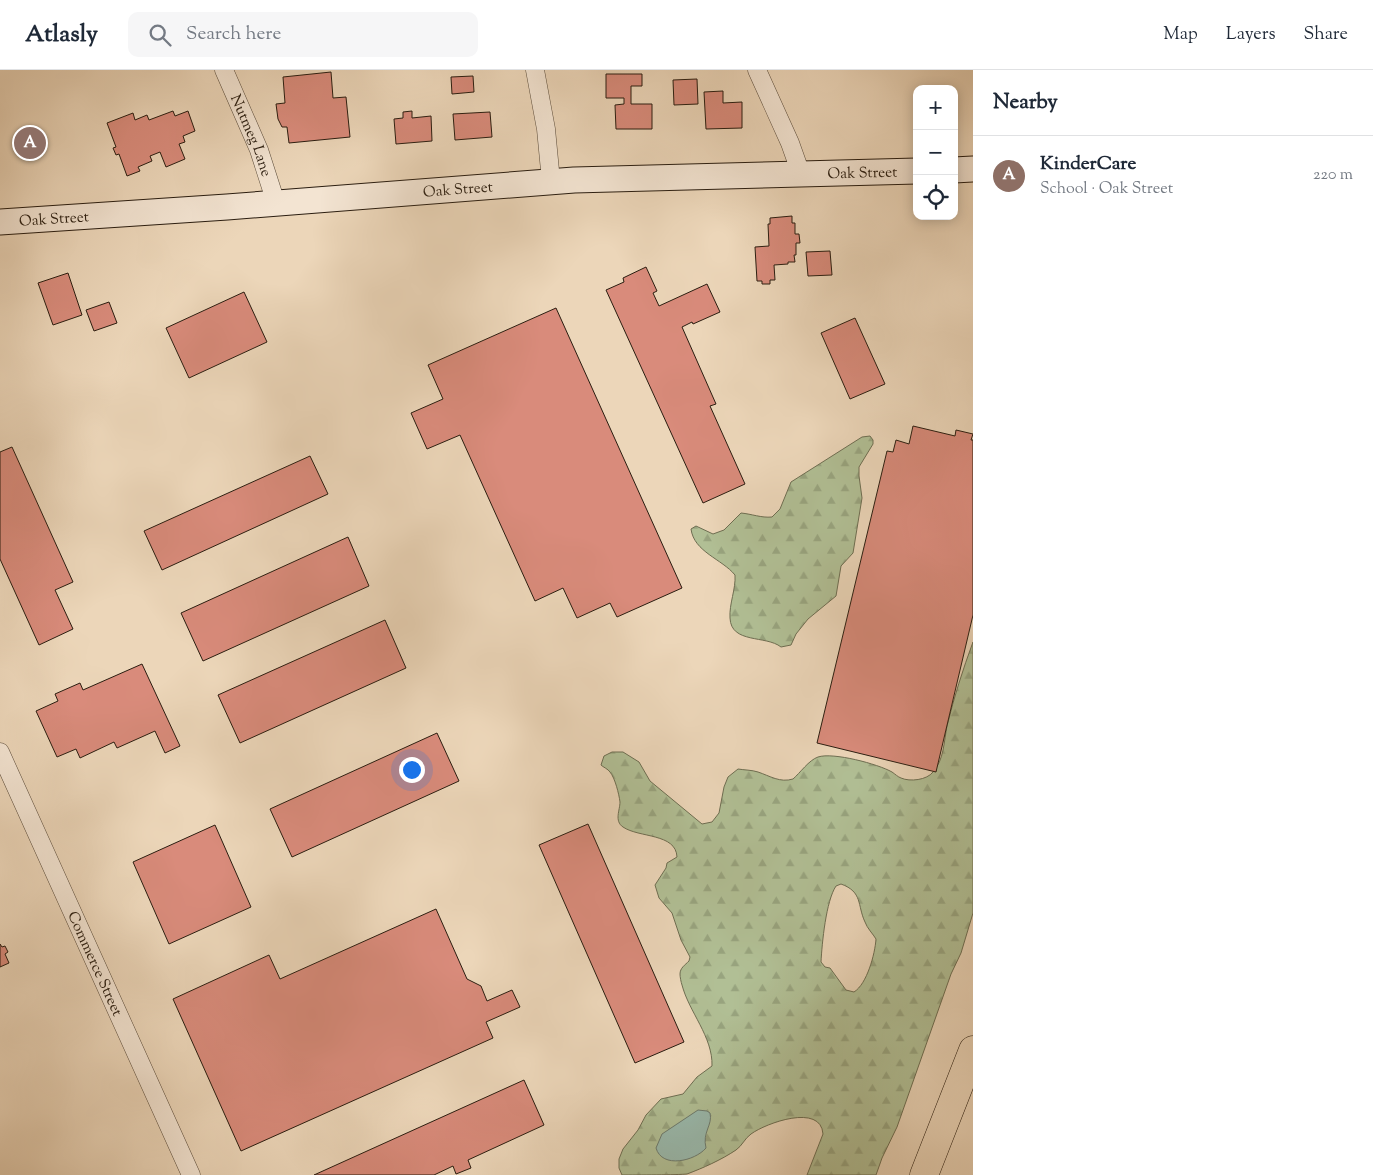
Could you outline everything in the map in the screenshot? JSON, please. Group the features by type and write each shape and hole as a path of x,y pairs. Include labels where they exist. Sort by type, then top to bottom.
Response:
{"highway":[{"path":"924,1175 973,1050"}],"street":[{"name":"Nutmeg Lane","path":"224,70 259,150 276,203"},
{"path":"535,70 546,129 551,181"},
{"path":"757,70 790,143 801,174"},
{"path":"958,170 973,169"},
{"name":"Oak Street","path":"0,222 276,203 551,181 913,171"},
{"name":"Commerce Street","path":"0,752 190,1175"}],"green space":[{"path":"870,436 873,444 859,467 862,498 853,553 841,566 836,596 808,619 796,634 791,645 781,647 775,643 750,638 736,632 730,618 735,575 697,544 691,529 696,526 713,534 724,530 741,513 772,517 780,509 791,482 862,437"},
{"path":"973,642 973,913 961,953 951,974 897,1127 876,1175 807,1175 823,1134 820,1125 813,1119 803,1117 768,1125 749,1136 730,1154 687,1174 622,1175 619,1168 619,1159 623,1149 638,1130 646,1115 661,1099 683,1094 697,1077 712,1066 709,1045 685,995 681,980 681,970 690,957 681,940 672,913 659,898 655,885 666,868 667,863 677,857 675,849 664,840 630,830 620,825 618,819 619,795 612,775 601,765 604,756 612,752 623,752 639,762 650,781 702,824 712,822 719,813 728,777 738,769 756,771 775,778 788,780 793,779 818,757 834,756 877,766 905,779 913,780 927,777 937,767 939,762 953,704","holes":["841,884 848,887 856,895 866,924 876,939 872,960 866,976 859,988 854,992 846,990 830,968 825,967 821,962 825,922 833,893 836,886"]}],"shaded area":[{"path":"698,1110 707,1111 711,1117 705,1137 706,1148 701,1153 679,1161 665,1159 659,1155 656,1148 662,1134"}],"building":[{"path":"331,72 333,98 346,97 350,137 289,143 287,127 282,127 278,119 276,104 285,103 283,77"},
{"path":"606,74 642,74 642,86 631,86 631,104 652,104 652,129 616,129 615,105 624,104 624,98 606,98"},
{"path":"473,76 474,92 452,94 451,77"},
{"path":"697,79 698,104 674,105 673,80"},
{"path":"723,91 723,103 742,102 742,128 706,129 704,92"},
{"path":"173,111 175,116 188,111 195,131 183,136 185,142 179,144 185,159 166,167 160,152 150,156 152,161 138,167 140,171 127,176 119,154 116,155 113,148 116,147 107,123 133,113 135,120 147,115 149,120"},
{"path":"412,111 412,118 431,116 432,141 396,144 394,119 403,118 403,112"},
{"path":"490,112 492,137 455,140 453,114"},
{"path":"792,216 792,223 795,223 795,234 799,234 800,243 796,243 795,262 774,265 775,280 770,280 770,284 762,284 762,281 757,281 755,247 769,246 768,224 770,224 770,218"},
{"path":"830,251 832,275 808,276 806,252"},
{"path":"646,267 657,291 653,293 659,306 707,284 720,312 682,327 716,404 710,406 745,484 703,503 606,290 624,282 623,278"},
{"path":"68,273 82,315 53,325 38,283"},
{"path":"244,292 267,342 189,378 166,328"},
{"path":"109,302 117,323 94,331 86,310"},
{"path":"556,308 682,588 617,617 610,603 577,618 563,588 535,601 460,435 427,449 411,413 443,399 428,365"},
{"path":"855,318 885,384 850,399 821,333"},
{"path":"913,426 955,436 956,430 973,434 971,440 973,440 973,615 936,772 817,743 887,451 893,452 896,440 909,444"},
{"path":"12,447 73,582 55,590 73,629 39,645 0,559 0,452"},
{"path":"310,456 328,494 162,570 144,531"},
{"path":"348,537 369,586 203,661 181,613"},
{"path":"385,620 406,668 240,743 218,695"},
{"path":"142,664 180,746 165,753 155,731 117,748 114,742 80,758 76,749 57,757 36,711 58,701 55,694 80,683 83,690"},
{"path":"437,733 459,781 292,857 270,809"},
{"path":"588,824 684,1042 635,1063 539,845"},
{"path":"215,825 251,907 169,944 133,862"},
{"path":"436,909 467,979 481,986 487,1001 512,990 520,1007 486,1022 493,1038 241,1151 173,999 269,955 280,979"},
{"path":"0,944 2,947 5,946 8,952 5,954 9,963 0,967"},
{"path":"524,1080 544,1125 468,1160 471,1168 456,1174 453,1166 434,1175 314,1175"}],"place":[{"name":"KinderCare","path":"30,143"}]}
